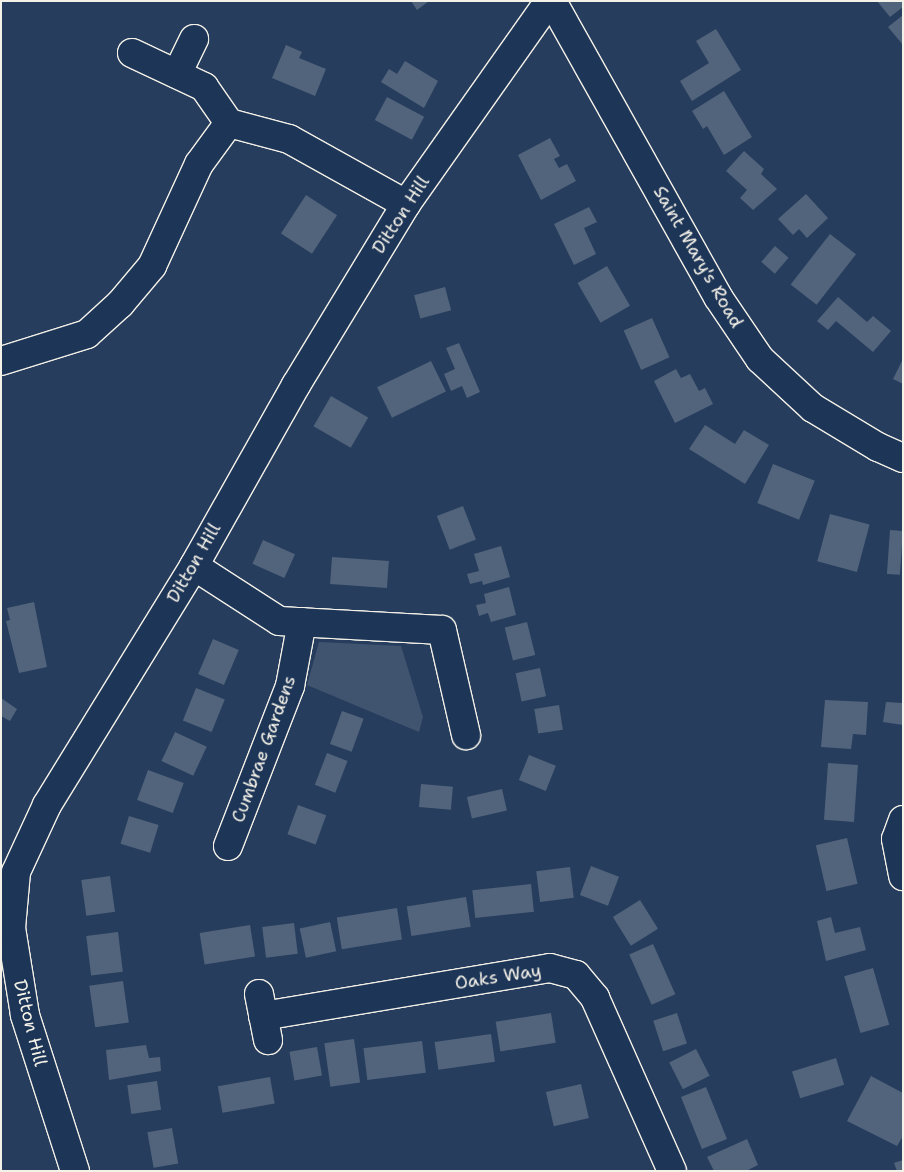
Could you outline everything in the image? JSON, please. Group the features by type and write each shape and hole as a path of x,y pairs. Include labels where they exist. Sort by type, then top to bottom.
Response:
{"street":[{"name":"Ditton Hill","path":"75,1171 24,1015 11,928 16,872 47,805 194,566 296,385 406,204 550,1"},
{"name":"Saint Mary's Road","path":"550,1 718,297 760,359 813,408 878,447 903,458"},
{"path":"178,74 194,39"},
{"path":"132,54 204,87 229,123 289,139 406,204"},
{"path":"1,361 87,334 120,304 152,266 199,164 229,123"},
{"path":"194,566 279,621 442,630 466,735"},
{"name":"Cumbrae Gardens","path":"228,846 290,686 302,622"},
{"path":"903,820 896,839 903,876"},
{"name":"Oaks Way","path":"263,1016 550,968 576,975 595,998 672,1171"}],"shaded area":[{"path":"319,642 401,646 423,717 419,732 307,685"}],"building":[{"path":"411,1 429,1 417,10"},
{"path":"877,1 903,1 903,7 890,17"},
{"path":"903,15 903,45 888,27"},
{"path":"716,29 741,70 692,101 680,81 709,63 696,41"},
{"path":"286,45 302,52 299,58 326,69 315,96 272,78"},
{"path":"405,61 438,81 424,108 381,82 389,69 397,74"},
{"path":"724,91 752,137 724,155 707,126 703,129 692,111"},
{"path":"387,97 424,117 412,140 375,120"},
{"path":"550,138 560,156 554,159 559,168 567,164 576,181 541,200 518,155"},
{"path":"744,151 764,169 761,174 777,189 753,210 740,198 747,190 726,171"},
{"path":"806,194 828,218 807,238 799,229 793,235 778,219"},
{"path":"306,195 337,215 312,254 281,234"},
{"path":"589,207 597,222 584,228 596,254 574,265 554,224"},
{"path":"830,234 856,254 817,305 791,284"},
{"path":"775,246 789,258 775,274 761,262"},
{"path":"607,266 630,306 601,323 578,283"},
{"path":"445,287 451,310 420,318 414,295"},
{"path":"838,297 867,322 873,316 891,331 873,352 836,321 828,330 817,321"},
{"path":"652,318 669,357 641,370 624,331"},
{"path":"459,343 480,392 467,398 462,386 451,391 444,374 455,369 446,348"},
{"path":"903,359 903,384 893,379"},
{"path":"431,361 446,392 392,418 377,387"},
{"path":"676,369 681,378 690,374 699,391 705,388 713,404 675,423 654,381"},
{"path":"331,396 368,418 351,448 314,426"},
{"path":"705,425 735,444 744,430 769,445 745,484 689,449"},
{"path":"773,464 815,481 799,520 757,503"},
{"path":"463,506 476,540 450,550 437,516"},
{"path":"830,514 870,525 857,572 817,561"},
{"path":"890,530 903,531 900,575 887,574"},
{"path":"263,540 295,554 284,578 252,564"},
{"path":"501,546 510,577 483,585 482,581 470,584 467,574 479,571 474,554"},
{"path":"332,557 389,561 387,588 330,584"},
{"path":"509,587 516,615 491,622 488,613 479,616 476,605 486,603 484,594"},
{"path":"34,602 47,667 19,673 6,621 10,620 7,608"},
{"path":"527,622 535,655 513,661 505,628"},
{"path":"213,639 239,650 224,685 198,674"},
{"path":"540,668 546,696 522,702 516,673"},
{"path":"196,688 225,700 212,732 183,720"},
{"path":"1,698 17,709 10,721 1,716"},
{"path":"825,700 868,702 866,735 853,734 851,749 821,747"},
{"path":"886,702 903,703 903,725 883,722"},
{"path":"559,705 563,730 538,734 534,709"},
{"path":"342,711 364,719 352,752 330,744"},
{"path":"175,732 207,747 193,776 161,761"},
{"path":"327,753 348,761 335,793 315,785"},
{"path":"529,755 556,766 546,791 519,780"},
{"path":"828,763 858,765 854,822 824,820"},
{"path":"148,770 184,783 173,813 137,800"},
{"path":"421,784 453,787 451,810 419,807"},
{"path":"502,789 507,810 472,819 467,797"},
{"path":"298,805 326,815 316,844 287,834"},
{"path":"129,816 159,825 150,853 121,844"},
{"path":"847,838 858,884 826,891 816,845"},
{"path":"591,866 619,877 608,906 580,895"},
{"path":"570,867 574,898 540,902 536,871"},
{"path":"110,876 115,912 86,916 81,880"},
{"path":"531,884 534,912 475,918 472,890"},
{"path":"466,897 471,927 411,936 407,906"},
{"path":"640,900 658,929 631,946 613,917"},
{"path":"397,908 402,940 342,949 337,918"},
{"path":"831,917 835,933 860,927 866,950 826,961 817,921"},
{"path":"330,922 336,951 306,958 300,928"},
{"path":"294,923 298,954 266,958 262,927"},
{"path":"250,925 255,957 205,965 200,933"},
{"path":"118,932 123,972 91,976 86,936"},
{"path":"653,944 675,994 652,1005 629,955"},
{"path":"873,968 889,1025 860,1033 844,976"},
{"path":"123,981 129,1023 95,1027 89,986"},
{"path":"551,1013 556,1043 500,1051 496,1022"},
{"path":"677,1013 687,1043 663,1051 653,1021"},
{"path":"491,1034 495,1062 438,1070 435,1042"},
{"path":"354,1039 360,1083 330,1087 324,1043"},
{"path":"422,1041 426,1073 367,1080 363,1048"},
{"path":"146,1045 149,1058 160,1057 161,1071 109,1080 106,1050"},
{"path":"317,1047 322,1076 294,1080 289,1052"},
{"path":"696,1049 710,1076 683,1089 669,1063"},
{"path":"836,1058 844,1085 800,1098 792,1071"},
{"path":"871,1076 903,1093 903,1136 897,1146 847,1121"},
{"path":"270,1077 275,1104 222,1113 218,1086"},
{"path":"157,1081 161,1110 131,1114 127,1085"},
{"path":"581,1084 589,1118 554,1126 546,1092"},
{"path":"706,1087 727,1139 702,1149 681,1097"},
{"path":"172,1128 178,1163 154,1168 147,1132"},
{"path":"747,1139 758,1165 746,1171 714,1171 707,1157"},
{"path":"903,1160 903,1171 897,1171 894,1163"}]}
